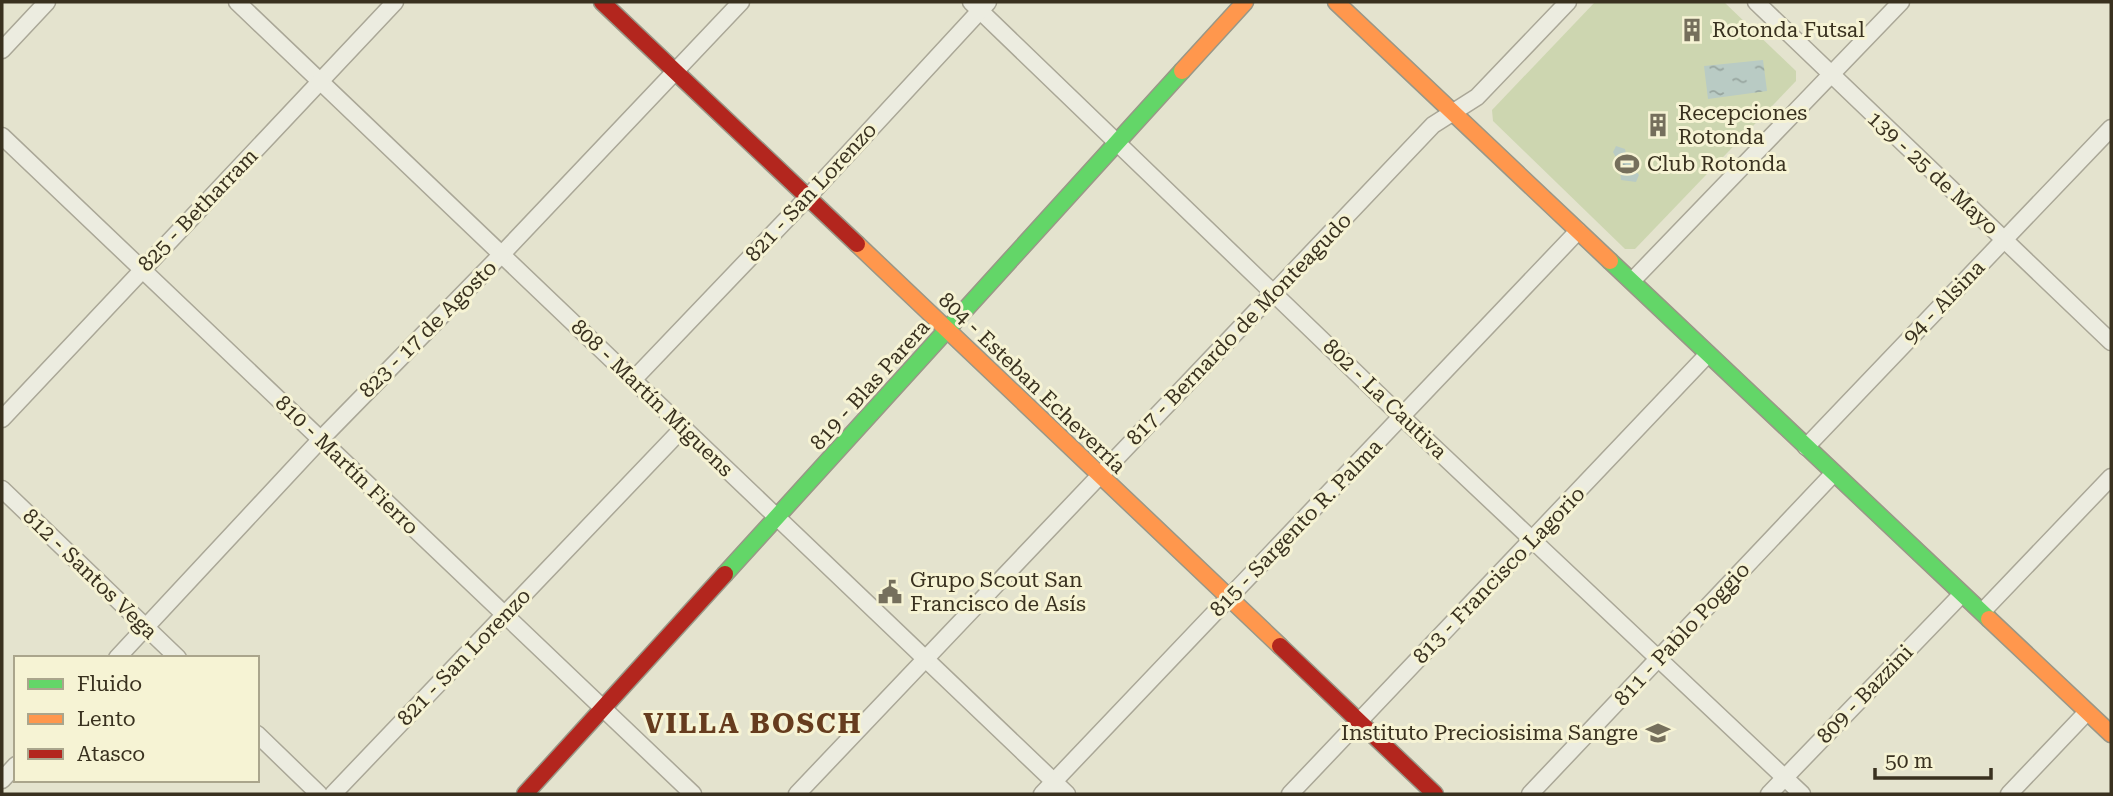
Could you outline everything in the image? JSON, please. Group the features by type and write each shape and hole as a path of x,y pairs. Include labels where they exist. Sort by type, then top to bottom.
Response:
{"street":[{"path":"2,50 47,2"},
{"name":"808 - Martín Miguens","path":"237,2 633,380 681,430 927,658 1067,794"},
{"name":"825 - Betharram","path":"2,419 395,2"},
{"name":"804 - Esteban Echeverría","path":"602,2 1435,794"},
{"name":"823 - 17 de Agosto","path":"119,656 321,439 502,254 741,2"},
{"name":"819 - Blas Parera","path":"525,794 1118,146 1245,2"},
{"path":"1336,2 2111,734"},
{"name":"817 - Bernardo de Monteagudo","path":"797,794 1433,124 1477,97 1568,2"},
{"name":"139 - 25 de Mayo","path":"1756,2 2111,342"},
{"path":"1632,281 1900,2"},
{"name":"802 - La Cautiva","path":"979,5 1118,146 1802,794"},
{"name":"821 - San Lorenzo","path":"633,380 807,198 979,5"},
{"name":"94 - Alsina","path":"1806,447 2111,128"},
{"name":"810 - Martín Fierro","path":"2,136 693,794"},
{"name":"815 - Sargento R. Palma","path":"1042,794 1578,231"},
{"name":"813 - Francisco Lagorio","path":"1290,794 1708,354"},
{"name":"821 - San Lorenzo","path":"333,794 681,430"},
{"name":"811 - Pablo Poggio","path":"1530,794 1834,473"},
{"path":"1982,612 2111,477"},
{"name":"812 - Santos Vega","path":"2,489 176,656"},
{"name":"809 - Bazzini","path":"1769,794 1962,594"},
{"path":"2009,794 2087,712"},
{"path":"259,736 320,794"},
{"path":"2,780 14,767"}],"green space":[{"name":"Club Rotonda","path":"1595,2 1724,2 1796,71 1796,81 1635,249 1625,249 1493,121 1492,110"}],"water":[{"path":"1763,60 1767,91 1708,99 1704,66"},
{"path":"1616,146 1625,149 1627,159 1639,175 1636,182 1621,180 1619,163 1613,152"}],"traffic: fast":[{"path":"725,574 1182,71"},
{"path":"1610,261 1989,619"}],"traffic: slow":[{"path":"1182,71 1245,2"},
{"path":"1336,2 1610,261"},
{"path":"857,244 1280,646"},
{"path":"1989,619 2111,734"}],"traffic: jam":[{"path":"602,2 857,244"},
{"path":"525,794 725,574"},
{"path":"1280,646 1435,794"}],"place":[{"name":"Rotonda Futsal","path":"1692,30"},
{"name":"Recepciones Rotonda","path":"1658,125"},
{"name":"Club Rotonda","path":"1627,164"},
{"name":"Grupo Scout San Francisco de Asís","path":"890,592"},
{"name":"Instituto Preciosisima Sangre","path":"1658,733"}],"district":[{"name":"VILLA BOSCH","path":"753,723"}]}
